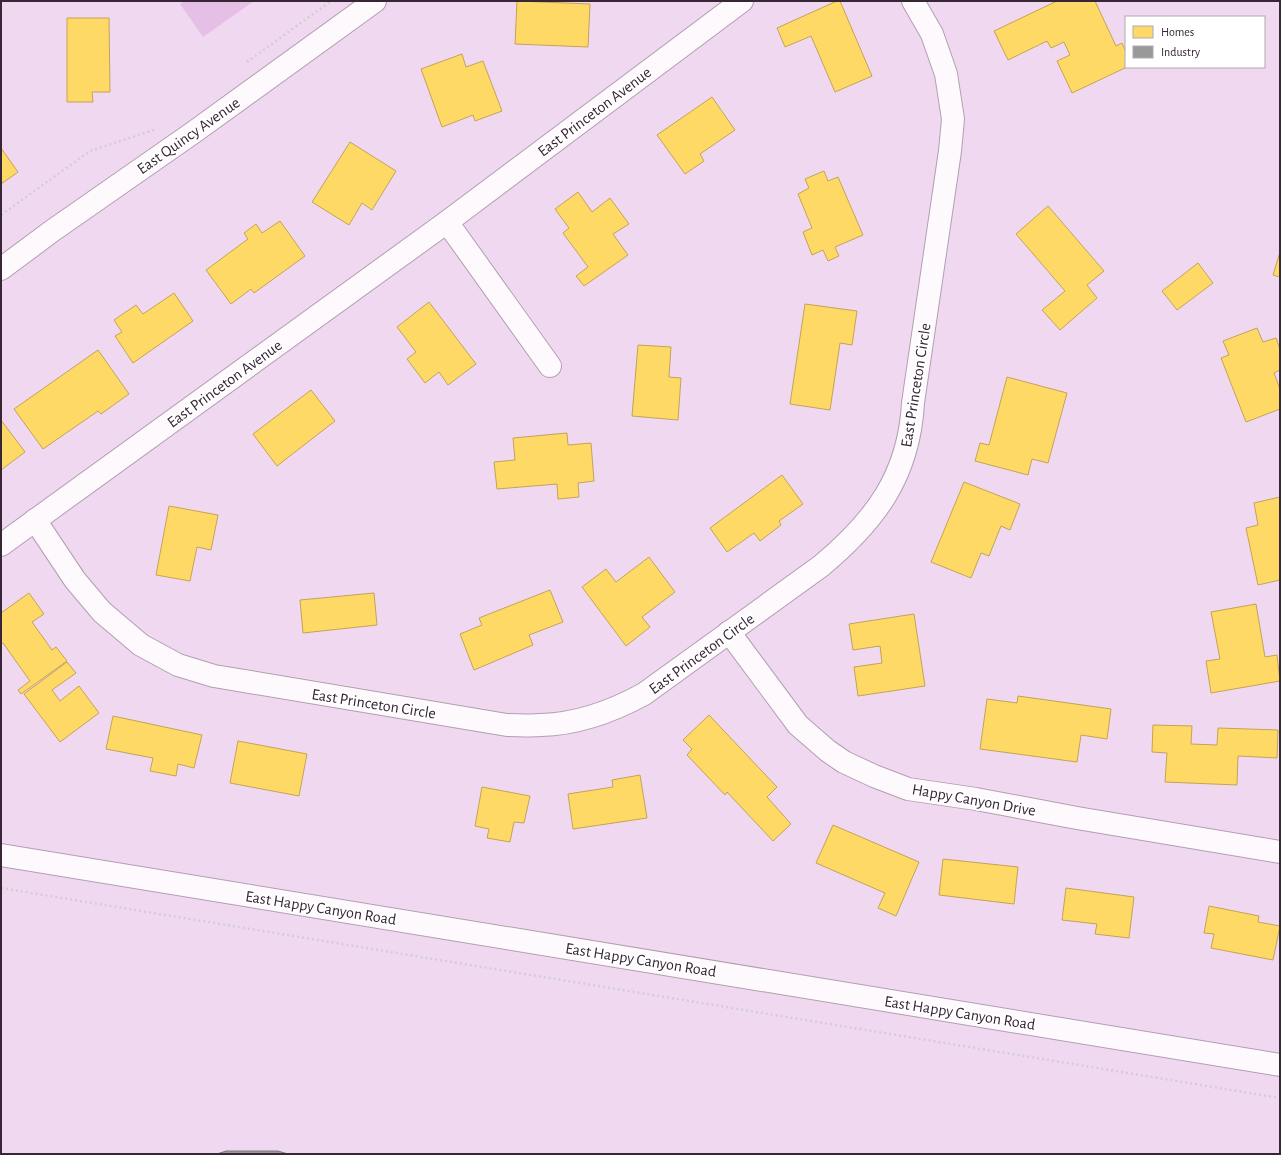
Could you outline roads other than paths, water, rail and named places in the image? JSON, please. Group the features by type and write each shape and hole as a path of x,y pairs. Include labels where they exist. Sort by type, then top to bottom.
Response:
{"street":[{"name":"East Quincy Avenue","path":"1,269 375,1"},
{"name":"East Princeton Avenue","path":"1,545 447,222 742,1"},
{"name":"East Princeton Circle","path":"35,520 75,580 102,612 141,645 178,665 214,676 507,725 541,725 560,723 602,713 628,703 644,694 821,566 843,547 874,513 888,492 902,460 912,425 913,403 950,151 952,119 946,74 932,34 913,1"},
{"path":"447,222 550,366"},
{"name":"Happy Canyon Drive","path":"729,632 798,725 828,751 844,762 874,776 908,789 976,799 1077,818 1280,852"},
{"name":"East Happy Canyon Road","path":"1,855 1280,1065"}]}
